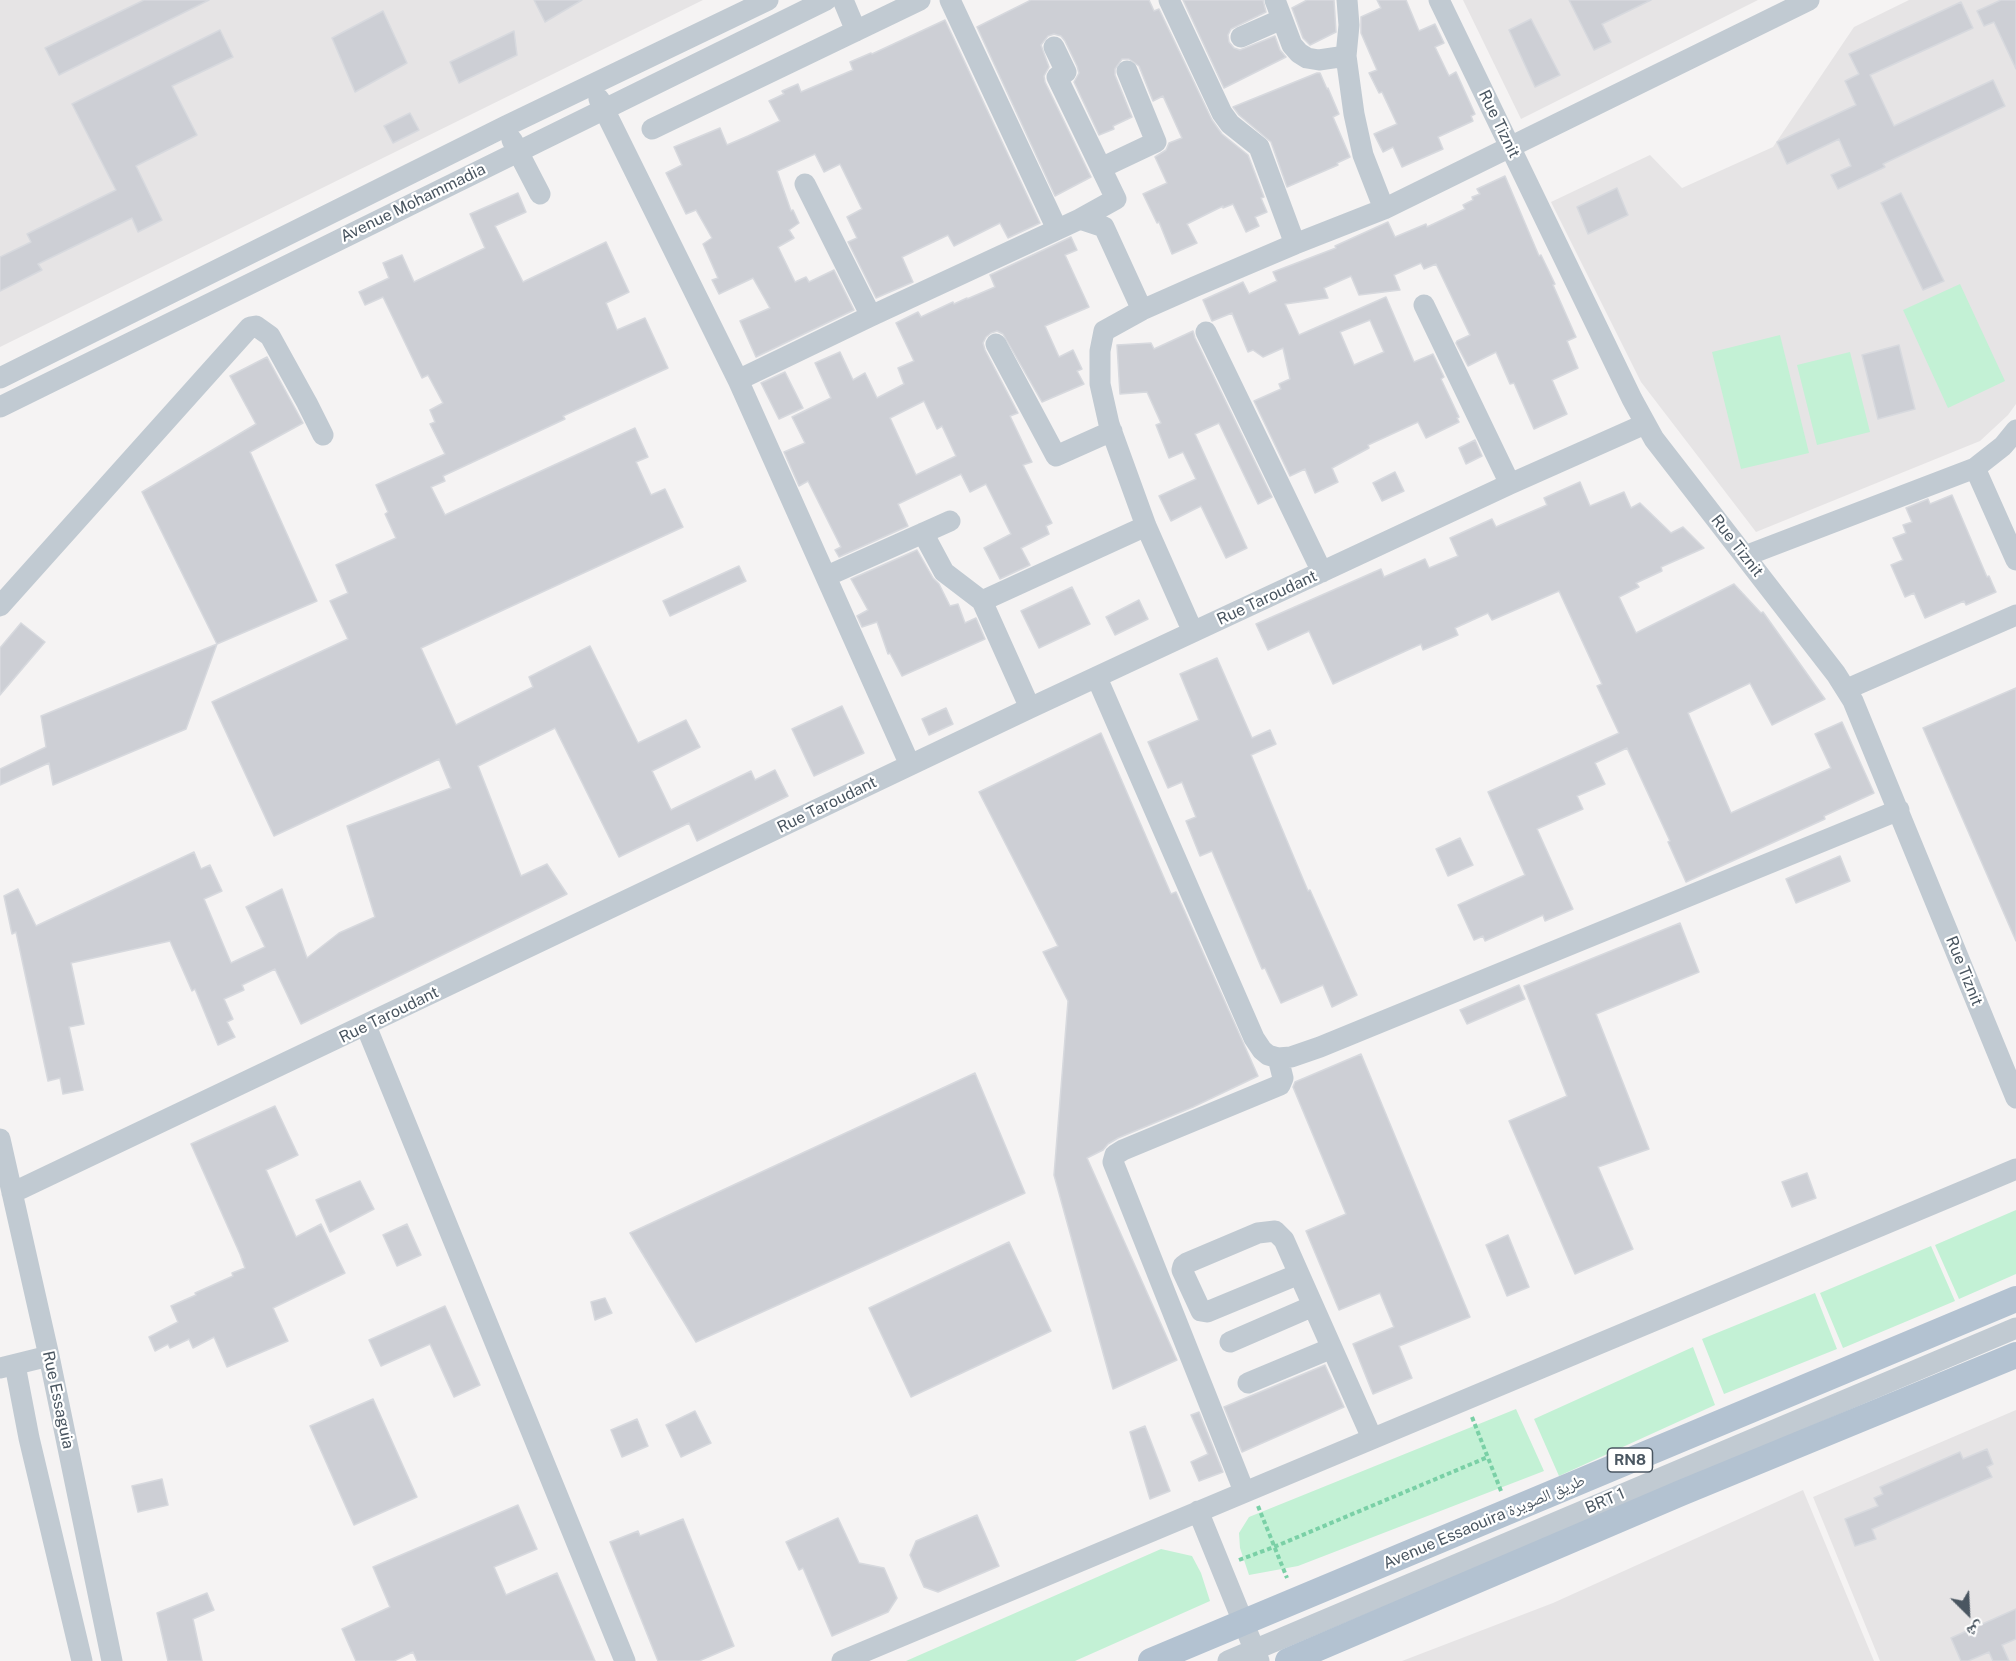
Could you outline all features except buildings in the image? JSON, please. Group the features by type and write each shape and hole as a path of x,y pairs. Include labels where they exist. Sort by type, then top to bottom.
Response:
{"main road":[{"name":"Avenue Essaouira طريق الصويرة","path":"1151,1661 2016,1299"},
{"path":"1288,1661 1681,1493 2016,1355"}],"street":[{"name":"Avenue Mohammadia","path":"0,378 506,126 768,0"},
{"name":"Avenue Mohammadia","path":"0,407 825,0"},
{"path":"843,0 856,30"},
{"path":"652,129 920,0"},
{"path":"950,0 1057,230"},
{"path":"1169,0 1222,113 1230,124 1259,147 1295,244"},
{"path":"1347,0 1349,24 1346,56 1359,140 1384,209"},
{"name":"Rue Tiznit","path":"1439,0 1645,424 1654,439 1847,689 1899,810 2016,1098"},
{"path":"1192,632 1146,526 1112,431 1100,384 1100,351 1104,331 1142,310 1295,244 1384,209 1809,0"},
{"path":"1241,38 1279,10 1292,45 1299,53 1307,58 1319,60 1346,56"},
{"path":"738,380 1080,219 1116,199 1057,77 1066,72 1054,47"},
{"path":"1101,168 1156,142 1127,71"},
{"path":"592,84 738,380 910,765"},
{"path":"506,126 540,194"},
{"path":"804,184 870,316"},
{"path":"1080,219 1104,227 1142,310"},
{"path":"273,242 285,267"},
{"path":"1424,305 1510,484"},
{"path":"0,606 250,327 256,326 270,336 323,435"},
{"path":"1206,332 1322,572"},
{"path":"73,341 87,365"},
{"path":"996,344 1056,456 1112,431"},
{"name":"Rue Taroudant","path":"12,1193 1030,708 1510,484 1645,424"},
{"path":"1745,556 1975,468 2003,446 2016,430"},
{"path":"1975,468 2016,560"},
{"path":"827,576 950,520"},
{"path":"982,602 1146,526"},
{"path":"923,533 945,572 982,602 1030,708"},
{"path":"1847,689 2016,615"},
{"path":"1097,678 1254,1038 1262,1050 1278,1058 1291,1057 1320,1047 1899,810"},
{"path":"366,1026 625,1661"},
{"path":"1248,1490 1113,1162 1115,1155 1123,1150 1280,1085 1283,1078 1278,1058"},
{"name":"Rue Essaguia","path":"0,1139 49,1356 112,1661"},
{"path":"842,1661 2016,1169"},
{"path":"1299,1274 1207,1312 1202,1311 1182,1270 1187,1263 1258,1233 1275,1231 1284,1240 1372,1438"},
{"path":"1230,1342 1313,1306"},
{"name":"BRT 1","path":"1228,1661 1256,1655 2016,1328"},
{"path":"1248,1383 1332,1348"},
{"path":"49,1356 7,1367 29,1438 82,1661"},
{"path":"1198,1511 1256,1655"}],"path":[{"path":"1464,1399 1509,1511"},
{"path":"1221,1566 1274,1547 1488,1457"},
{"path":"1248,1490 1287,1578"}],"shaded area":[{"path":"0,0 703,0 0,347"},
{"path":"1463,0 1758,0 1521,119"},
{"path":"1909,0 2016,0 2016,404 2008,415 1980,441 1756,532 1641,382 1551,202 1650,155 1682,188 1773,147 1854,27"},
{"path":"2016,1410 2016,1661 1880,1661 1813,1497"},
{"path":"1803,1490 1874,1661 1402,1661 1553,1603"}],"green space":[{"path":"1960,284 2005,381 1948,408 1903,310"},
{"path":"1780,335 1809,453 1741,469 1712,352"},
{"path":"1850,352 1870,432 1817,445 1797,365"},
{"path":"2016,1210 2016,1274 1959,1299 1935,1245"},
{"path":"1931,1246 1955,1301 1843,1348 1820,1293"},
{"path":"1815,1293 1837,1349 1724,1394 1702,1339"},
{"path":"1693,1347 1715,1405 1559,1476 1534,1419"},
{"path":"1516,1409 1544,1471 1298,1566 1249,1575 1240,1548 1239,1533 1249,1517"},
{"path":"1161,1549 1192,1556 1201,1573 1210,1601 1075,1661 906,1661"}]}
